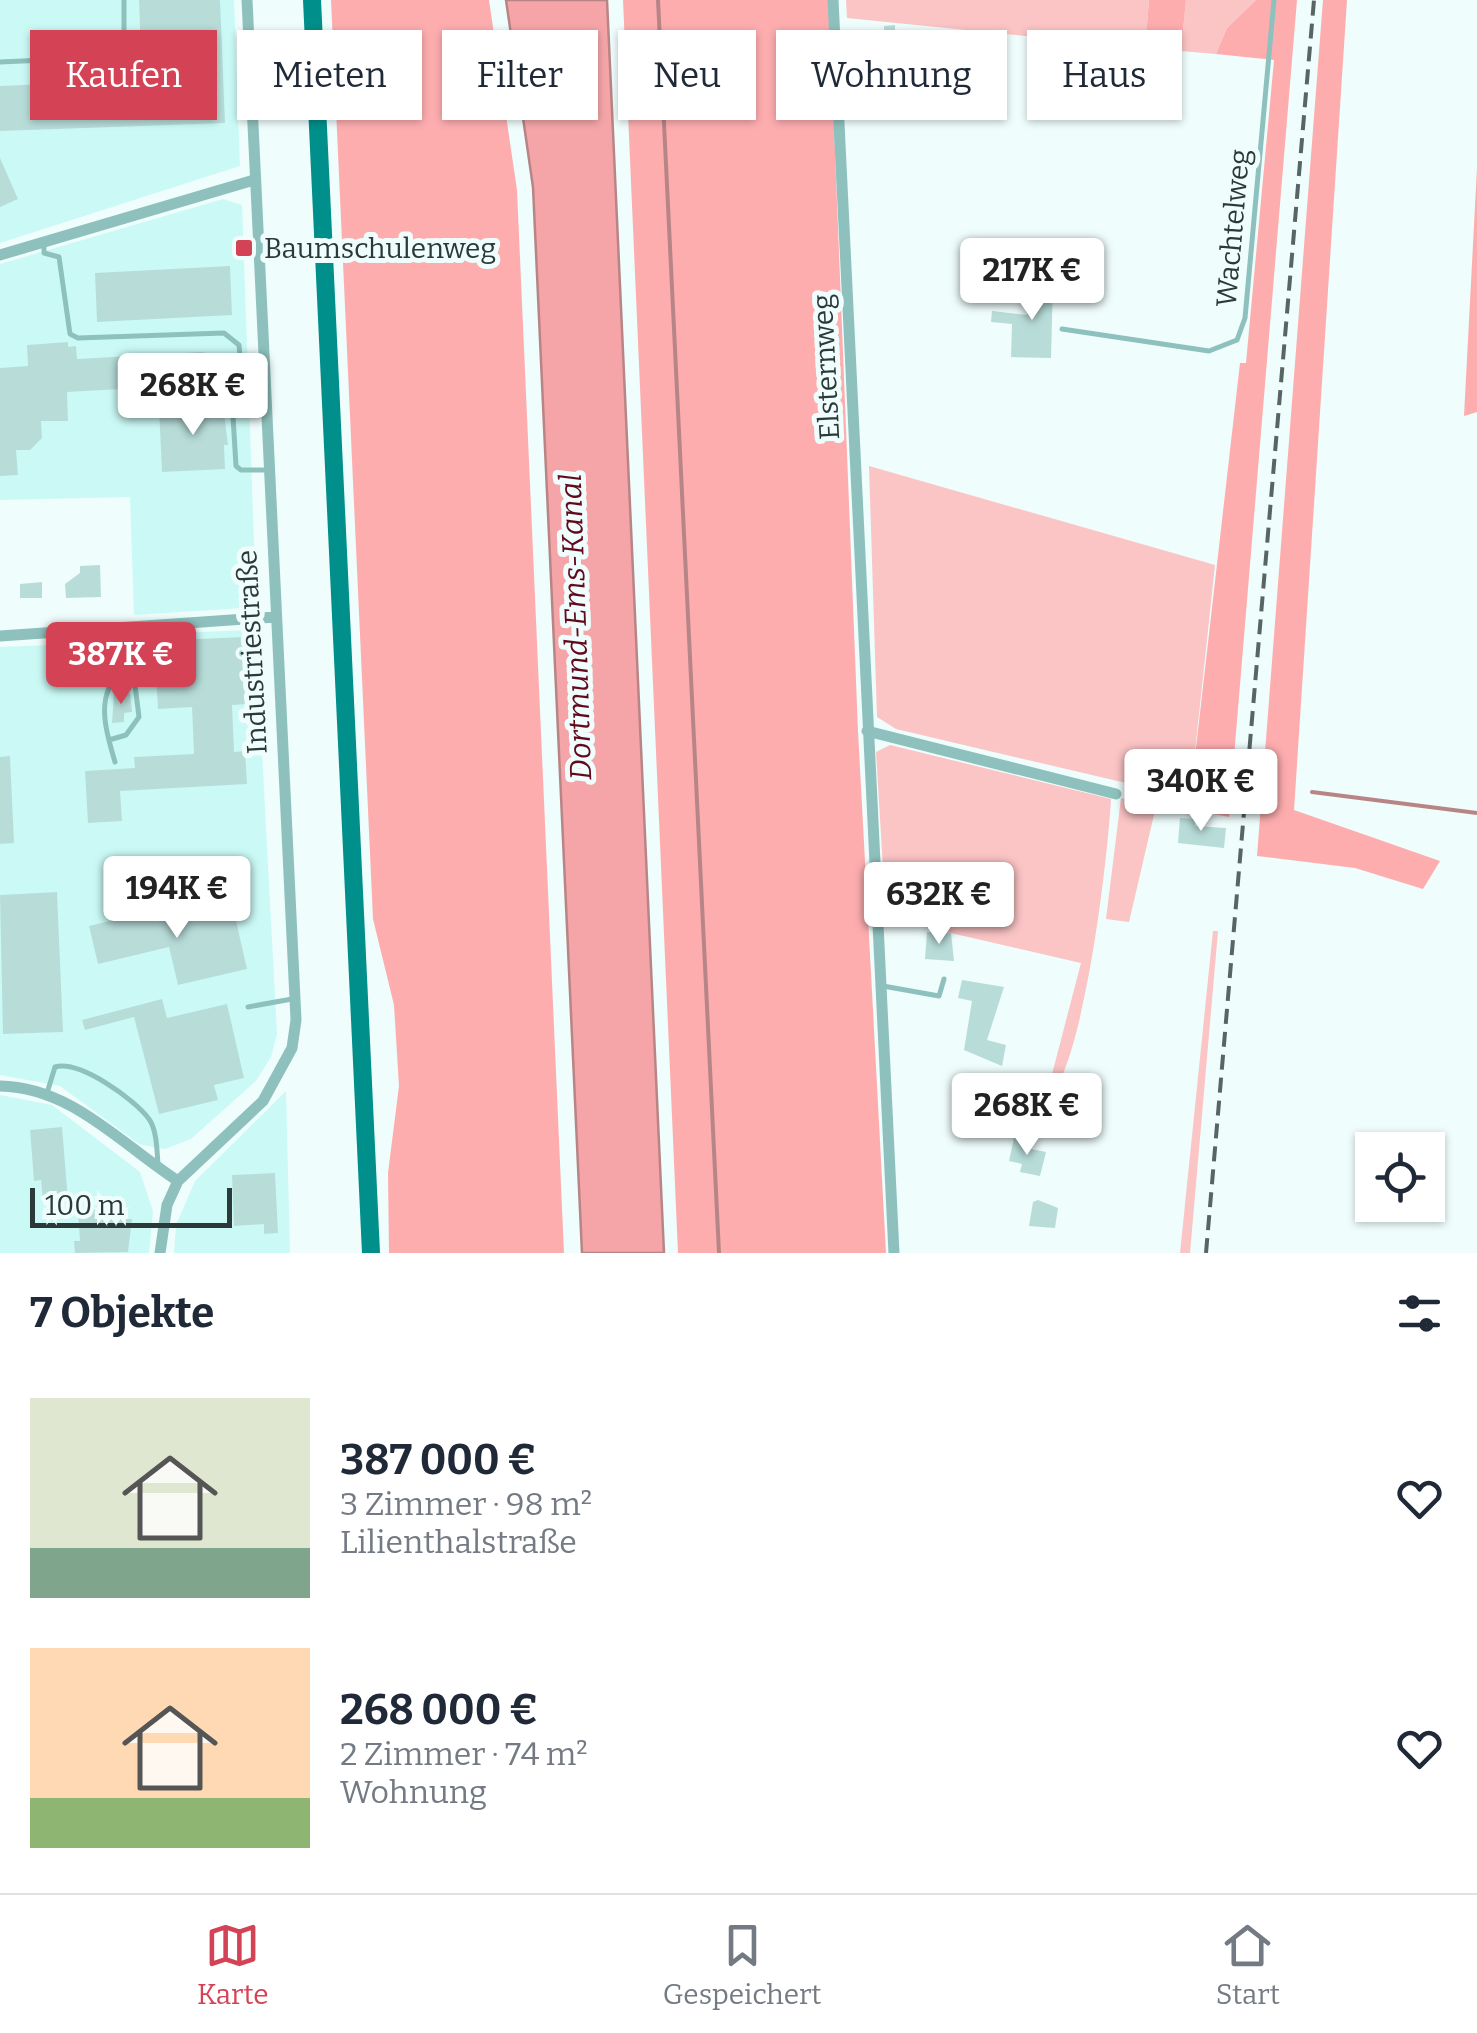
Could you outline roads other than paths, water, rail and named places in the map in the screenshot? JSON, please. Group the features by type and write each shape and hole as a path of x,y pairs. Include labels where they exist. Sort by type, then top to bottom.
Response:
{"main road":[{"path":"312,0 371,1253"}],"street":[{"name":"Industriestraße","path":"160,1253 167,1205 178,1182 263,1101 281,1076 292,1048 295,998 247,0"},
{"name":"Elsternweg","path":"833,0 894,1253"},
{"path":"0,254 254,180"},
{"path":"0,636 275,617"},
{"path":"867,731 1116,794"},
{"path":"0,1086 47,1092 67,1101 178,1182"}],"lane":[{"path":"0,62 112,57 124,44 124,0"},
{"name":"Wachtelweg","path":"1062,330 1209,351 1236,340 1245,318 1274,0"},
{"path":"44,241 44,254 59,257 70,334 78,338 224,334 239,345 243,392"},
{"path":"264,392 243,392 232,400 236,466 241,470 268,470"},
{"path":"115,762 104,688 136,644 134,627"},
{"path":"109,740 126,735 139,716 136,676 132,669 120,666"},
{"path":"880,986 939,996 944,978"},
{"path":"248,1006 295,998"},
{"path":"47,1092 55,1067 61,1064 76,1066 111,1086 150,1121 158,1168"}],"water":[{"name":"Dortmund-Ems-Kanal","path":"506,0 607,0 664,1253 582,1253 533,187 523,120 598,120 598,30 510,30"}],"waterway":[{"path":"658,0 719,1253"},
{"path":"1312,792 1477,813"}],"railway":[{"path":"1206,1253 1314,0"}],"place":[{"name":"Baumschulenweg","path":"244,248"}]}
